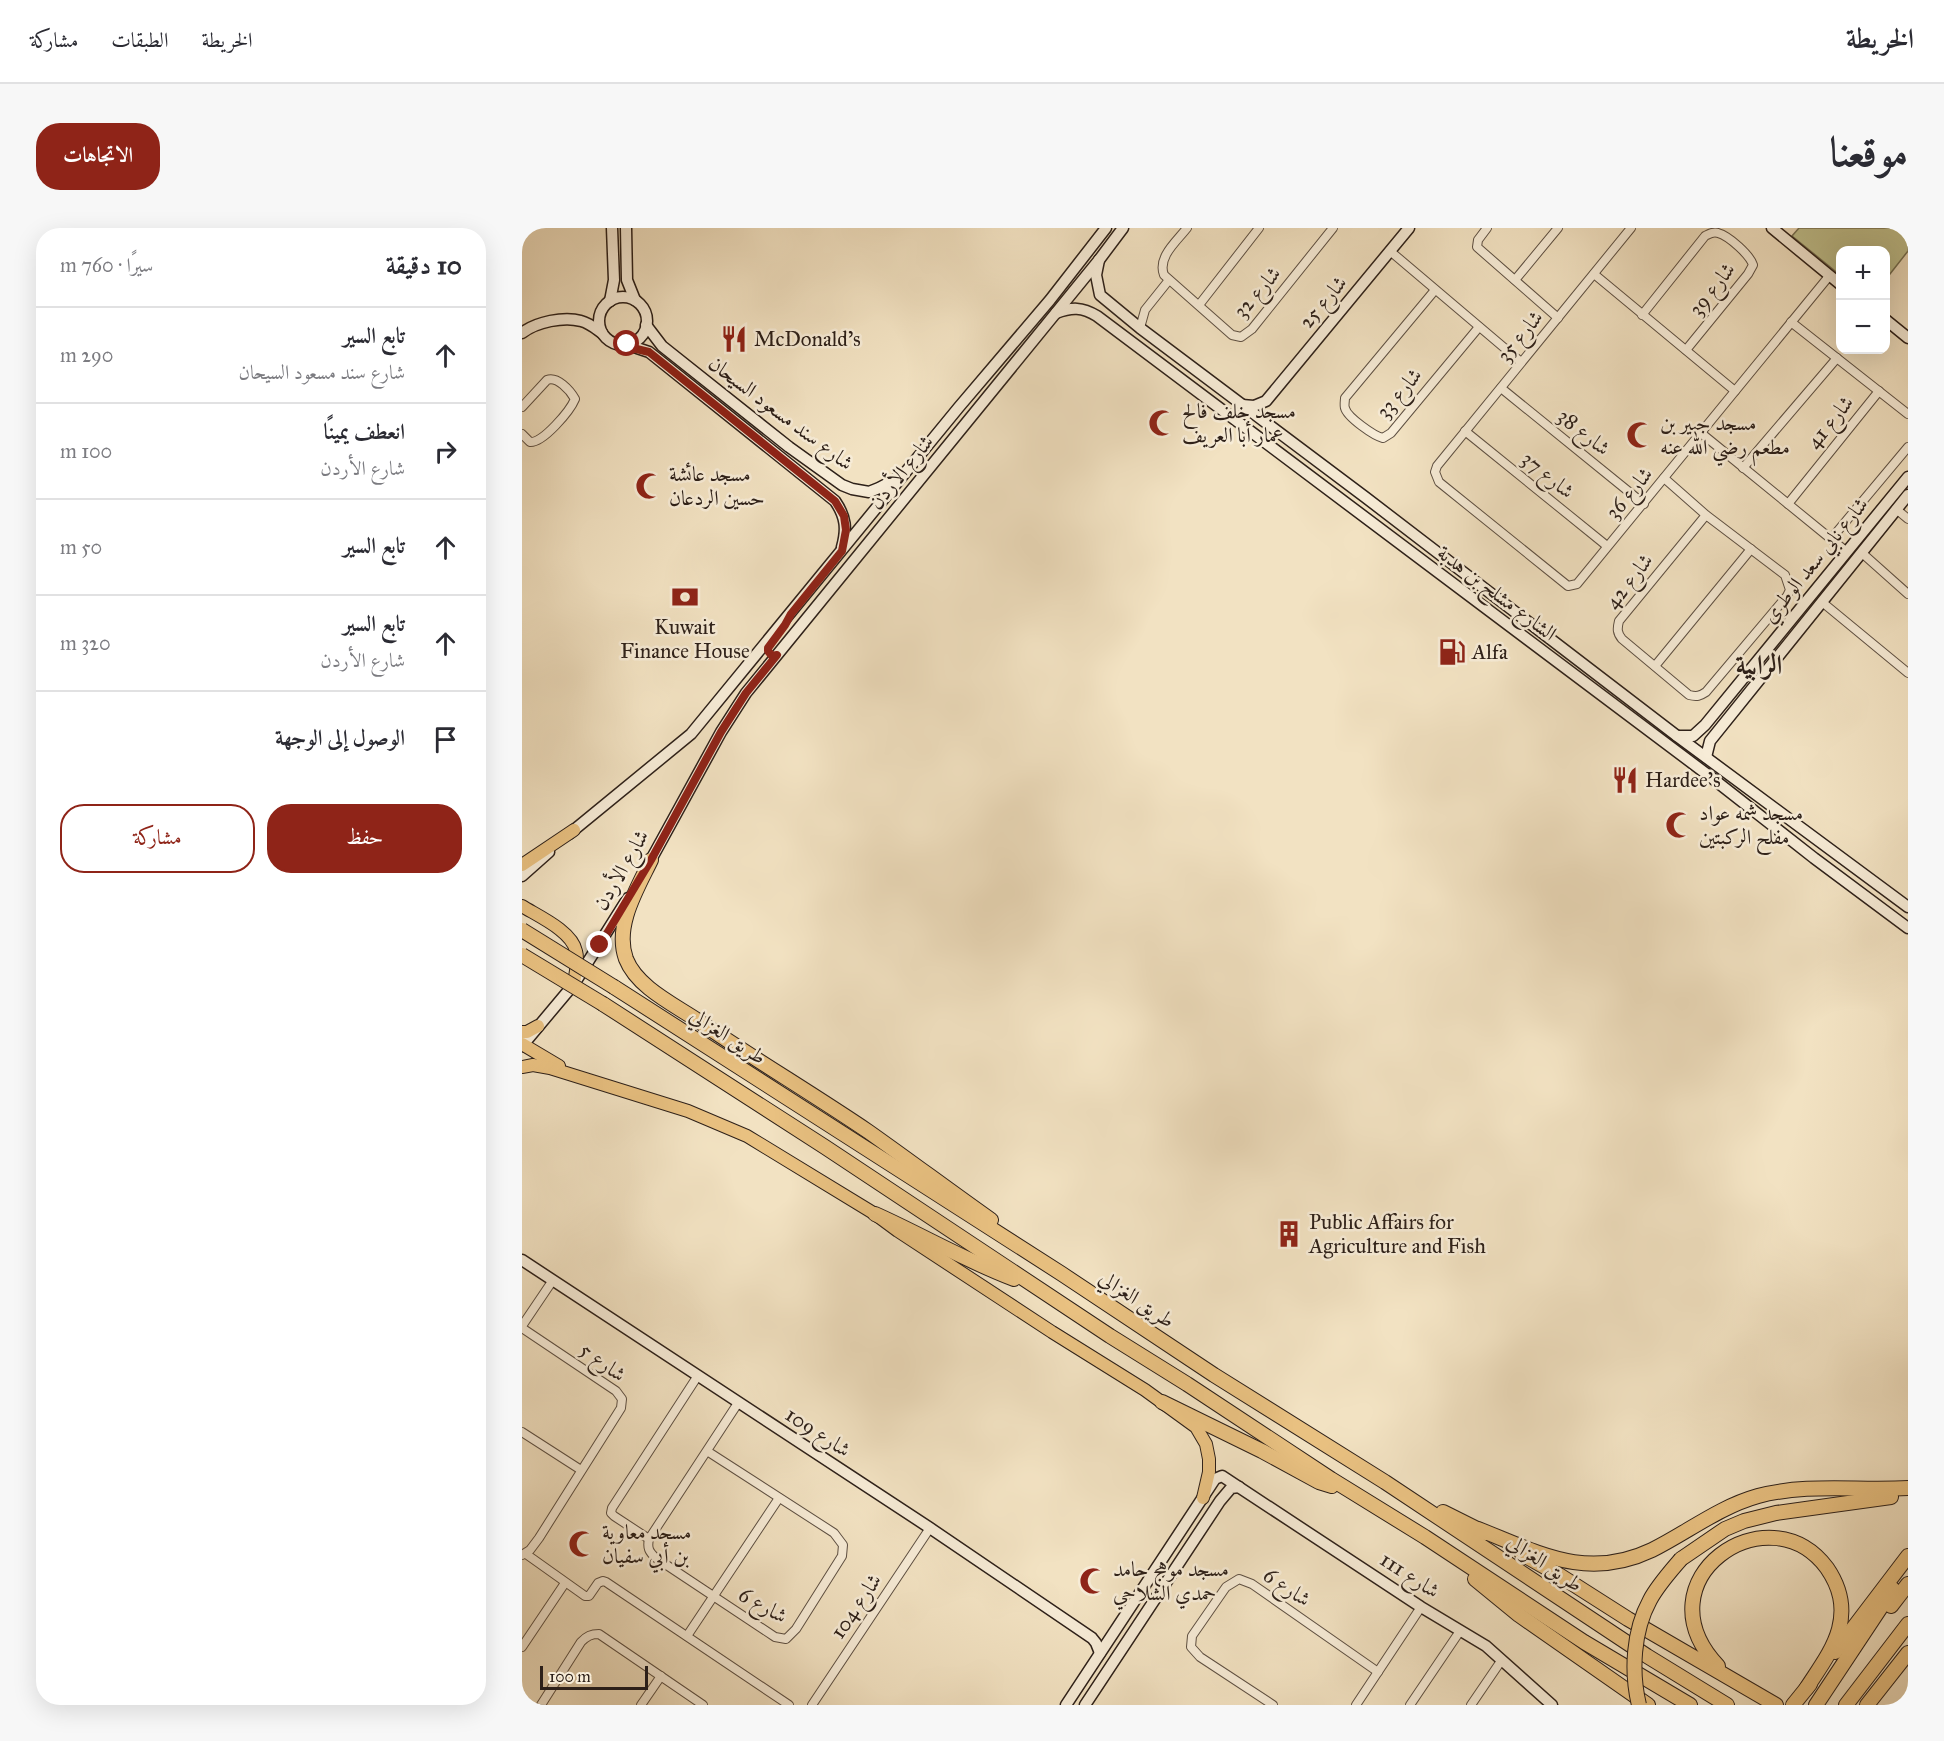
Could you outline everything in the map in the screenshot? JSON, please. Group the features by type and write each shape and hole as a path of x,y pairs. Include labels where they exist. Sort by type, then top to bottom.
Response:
{"highway":[{"path":"651,860 630,906 623,934 626,959 641,980 663,998 744,1053 868,1132 992,1220 1062,1274"},
{"name":"طريق الغزالي","path":"522,930 1062,1274 1205,1369 1385,1482 1638,1651 1727,1705"},
{"name":"طريق الغزالي","path":"522,955 603,1004 835,1153 1037,1288 1584,1642 1690,1705"},
{"path":"875,1214 994,1272 1037,1288"},
{"path":"1162,1402 1319,1482 1349,1491"},
{"path":"1385,1482 1478,1529 1559,1575 1628,1619 1776,1705"},
{"path":"1478,1529 1558,1560 1576,1564 1598,1564 1624,1560 1652,1550 1713,1514 1756,1497 1779,1491 1818,1488 1875,1490 1908,1488"},
{"path":"1639,1705 1635,1680 1638,1629 1649,1601 1681,1559 1725,1529 1744,1521 1776,1513 1908,1494"},
{"path":"1425,1538 1519,1615 1648,1705"},
{"path":"1728,1676 1705,1652 1698,1640 1691,1614 1694,1593 1699,1578 1717,1558 1732,1546 1772,1538 1789,1541 1809,1550 1823,1564 1840,1592 1842,1612 1834,1643 1806,1689"},
{"path":"1793,1705 1908,1556"},
{"path":"1816,1705 1908,1567"},
{"path":"1816,1705 1908,1584"},
{"path":"1846,1705 1908,1624"},
{"path":"1868,1705 1908,1653"},
{"path":"1868,1705 1908,1666"}],"main road":[{"path":"522,865 574,830"},
{"path":"522,906 564,932 570,939 576,950 574,984"},
{"path":"538,1026 522,1042 573,1075"},
{"path":"522,1067 541,1066 688,1111 747,1136 875,1214 1162,1402 1196,1427 1206,1444 1209,1472 1203,1498"}],"street":[{"path":"602,333 599,319 607,304 614,280 612,228"},
{"path":"522,333 554,321 580,320 591,324 607,338 620,345 640,338 646,325 644,310 635,300 627,280 626,228"},
{"name":"شارع الأردن","path":"522,876 691,734 959,407 1050,300 1106,228"},
{"name":"شارع الأردن","path":"538,1026 591,960 651,860 721,732 746,693 1123,228"},
{"path":"1140,328 1145,310 1169,280 1164,275 1161,263 1188,228"},
{"name":"شارع 32","path":"1199,305 1258,228"},
{"name":"شارع 32","path":"1169,280 1232,334 1241,337 1252,329 1333,228"},
{"name":"شارع 25","path":"1266,401 1409,228"},
{"path":"1487,228 1478,240 1477,247 1558,318"},
{"path":"1515,280 1558,228"},
{"name":"شارع 35","path":"1437,466 1631,228"},
{"path":"1772,228 1836,280"},
{"name":"شارع 39","path":"1642,315 1705,236 1711,232 1719,232 1733,242 1750,257 1754,265 1686,350"},
{"path":"1390,251 1521,362"},
{"path":"1099,260 1096,282 1100,295 1107,302"},
{"path":"1594,274 1735,392"},
{"name":"شارع 36","path":"1437,466 1435,472 1439,482 1569,586 1577,584 1830,275"},
{"name":"شارع 33","path":"1435,290 1345,398 1344,407 1348,414 1376,436 1383,438 1391,433 1479,327"},
{"path":"580,320 622,297 635,300"},
{"path":"1097,316 1094,313 1095,304 1098,301 1107,302"},
{"name":"الشارع مشلح بن هدبة","path":"1107,302 1677,736 1908,907"},
{"name":"الشارع مشلح بن هدبة","path":"1056,313 1079,308 1097,316 1712,777 1908,928"},
{"name":"شارع 41","path":"1791,322 1908,414"},
{"path":"1890,323 1908,339"},
{"name":"شارع سند مسعود السيحان","path":"646,325 662,346 789,447 842,485 869,492 906,473"},
{"name":"شارع سند مسعود السيحان","path":"620,345 649,352 835,501 844,516 846,530 842,551"},
{"name":"شارع 41","path":"1743,468 1838,358"},
{"path":"522,407 547,380 552,378 556,379 575,399 571,408 541,439 530,442 522,434"},
{"name":"شارع 38","path":"1501,388 1644,504"},
{"name":"شارع 41","path":"1788,504 1879,391"},
{"path":"1242,405 1254,406 1266,401 1265,414 1268,425"},
{"path":"944,451 951,436 971,412 968,405 959,407"},
{"name":"شارع 37","path":"1465,431 1607,546"},
{"path":"1701,433 1847,552"},
{"path":"779,458 784,459 788,456 789,447"},
{"path":"1831,539 1908,447"},
{"name":"شارع نابي سعد الوطري","path":"1677,736 1693,736 1706,725 1908,477"},
{"name":"شارع 42","path":"1664,478 1706,515 1785,575 1790,590 1706,692 1700,696 1689,695 1618,634 1617,628 1619,621 1706,515"},
{"name":"شارع نابي سعد الوطري","path":"1706,757 1710,741 1908,495"},
{"path":"1355,509 1361,511 1366,508 1368,502 1365,497"},
{"path":"1896,509 1908,519"},
{"path":"1655,666 1751,549"},
{"path":"1862,553 1908,594"},
{"path":"1822,602 1908,673"},
{"path":"777,655 772,656 768,648 791,614"},
{"path":"1774,641 1776,650 1784,650"},
{"path":"1740,800 1747,796 1748,787"},
{"path":"1758,814 1758,806 1769,804"},
{"name":"شارع 109","path":"522,1260 930,1528 1092,1638 1100,1653"},
{"name":"شارع 5","path":"524,1554 539,1538 621,1408 622,1399 616,1391 522,1327 553,1280"},
{"path":"697,1377 612,1508 611,1512 614,1516 649,1539 738,1403"},
{"path":"522,1432 581,1470"},
{"name":"شارع 6","path":"649,1539 650,1553 656,1558 775,1637 786,1639 796,1629 842,1556 843,1545 834,1533 707,1451"},
{"name":"شارع 111","path":"1203,1498 1219,1476 1226,1477 1421,1606 1486,1646 1552,1705"},
{"path":"1085,1705 1227,1492 1230,1488 1239,1487"},
{"name":"شارع 6","path":"714,1597 779,1498"},
{"path":"1066,1705 1203,1498"},
{"path":"1184,1526 1197,1535"},
{"name":"شارع 104","path":"812,1705 930,1528"},
{"path":"524,1554 585,1596 589,1596 598,1583 606,1582 789,1705"},
{"name":"شارع 6","path":"1273,1705 1200,1657 1191,1647 1192,1636 1226,1587 1239,1579 1252,1584 1378,1672"},
{"path":"522,1647 565,1583"},
{"path":"687,1636 714,1597"},
{"path":"1356,1705 1421,1606"},
{"path":"1410,1705 1460,1631"},
{"path":"541,1705 581,1642 590,1635 599,1634 703,1705"},
{"path":"1092,1638 1098,1640 1110,1638"},
{"path":"1471,1705 1501,1661"},
{"path":"641,1705 661,1676"}],"green space":[{"path":"1799,228 1908,228 1908,251 1890,274 1890,246 1836,246 1836,272 1792,236"}],"place":[{"name":"McDonald's","path":"734,339"},
{"name":"مسجد خلف فالح عمار أبا العريف","path":"1162,423"},
{"name":"مسجد جبير بن مطعم رضي الله عنه","path":"1640,435"},
{"name":"مسجد عائشة حسين الردعان","path":"649,486"},
{"name":"Kuwait Finance House","path":"685,597"},
{"name":"Alfa","path":"1452,652"},
{"name":"Hardee's","path":"1625,780"},
{"name":"مسجد شمه عواد مفلح الركبتين","path":"1679,825"},
{"name":"Public Affairs for Agriculture and Fish","path":"1289,1234"},
{"name":"مسجد معاوية بن أبي سفيان","path":"582,1544"},
{"name":"مسجد موهج حامد حمدي الشلاحي","path":"1093,1581"}],"district":[{"name":"الرابية","path":"1759,664"}],"route":[{"path":"600,945 651,860 721,732 746,693 777,655 769,654 768,648 791,614 842,551 846,530 844,516 835,501 649,352 620,345 627,344"}]}
